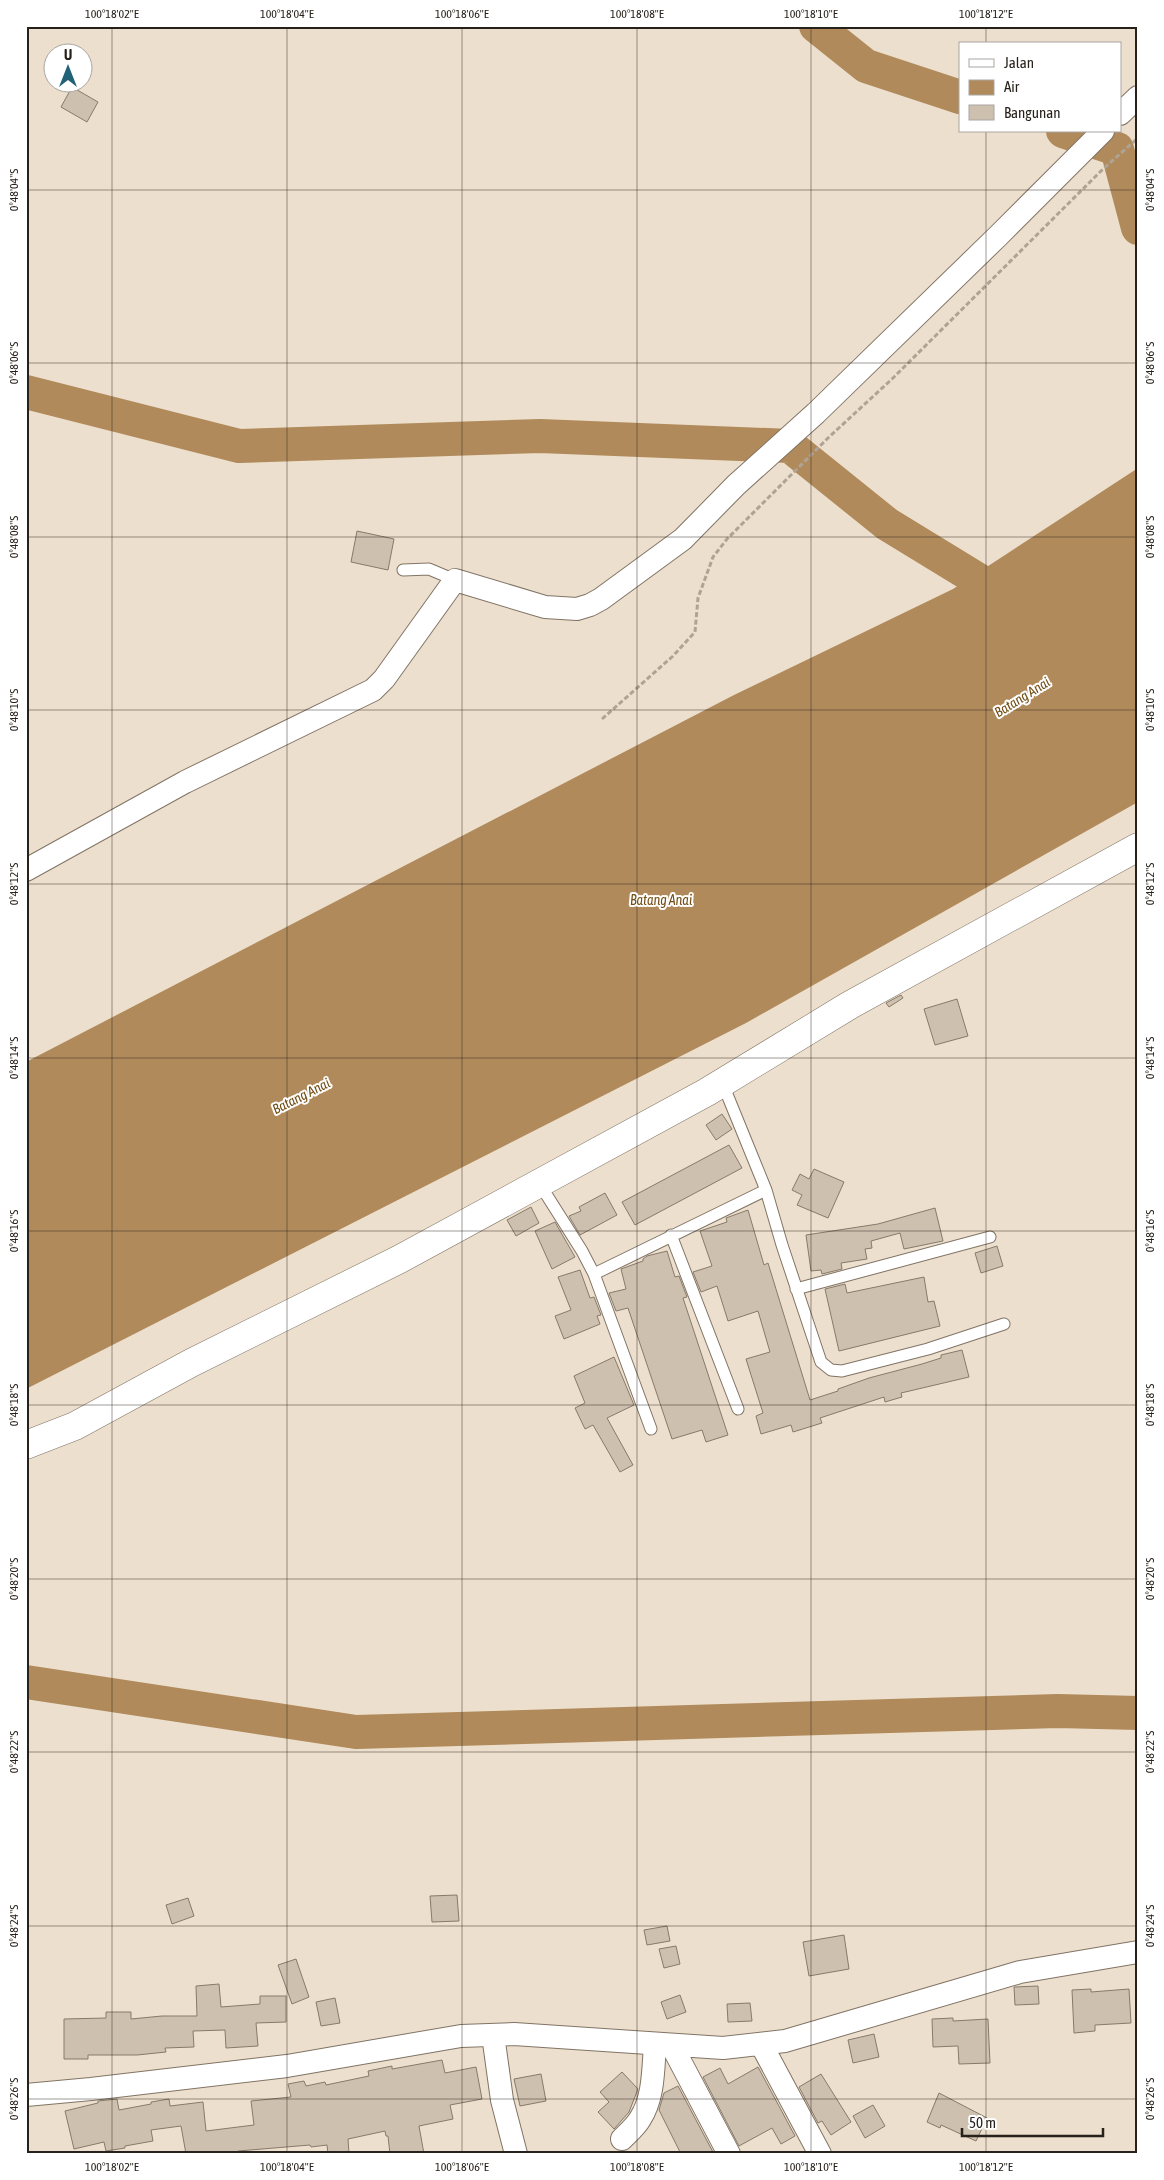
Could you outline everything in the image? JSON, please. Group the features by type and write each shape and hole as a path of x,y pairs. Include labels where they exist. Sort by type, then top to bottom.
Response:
{"street":[{"path":"1122,112 1138,97"},
{"path":"26,870 186,782 373,690 384,679 455,580 545,607 576,609 601,599 683,539 736,485 816,413 1102,132"},
{"path":"26,1445 75,1426 191,1363 400,1259 722,1082 850,1004 1134,849"},
{"path":"26,2095 278,2067 461,2036 514,2034 723,2048 760,2044 785,2040 1020,1972 1138,1952"},
{"path":"494,2035 502,2100 516,2154"},
{"path":"760,2044 820,2154"},
{"path":"622,2139 640,2119 647,2105 663,2045"},
{"path":"663,2045 729,2154"}],"lane":[{"path":"402,570 429,569 455,580"},
{"path":"722,1082 766,1190 815,1349 821,1362 831,1370 842,1370 928,1349 1004,1324"},
{"path":"539,1183 582,1251 594,1274 651,1429"},
{"path":"594,1274 766,1190"},
{"path":"671,1235 738,1409"},
{"path":"796,1289 990,1237"}],"path":[{"path":"602,719 673,656 695,632 698,598 713,557 727,539 828,438 892,379 1103,168 1138,138"}],"water":[{"name":"Batang Anai","path":"1138,468 1138,802 746,1023 26,1389 26,1062 734,695 953,589"}],"building":[{"path":"69,92 81,92 98,102 87,122 61,107"},
{"path":"357,531 394,539 388,570 351,562"},
{"path":"901,995 903,998 889,1007 886,1003"},
{"path":"957,999 968,1036 935,1045 924,1009"},
{"path":"722,1114 732,1129 716,1140 706,1125"},
{"path":"729,1145 742,1168 635,1225 622,1202"},
{"path":"814,1169 844,1182 828,1218 797,1205 802,1195 792,1190 800,1174 809,1179"},
{"path":"605,1193 617,1215 580,1235 569,1216 581,1211 579,1207"},
{"path":"531,1207 539,1223 516,1236 507,1220"},
{"path":"935,1208 943,1241 904,1249 900,1233 871,1241 872,1248 865,1249 867,1259 841,1263 842,1269 822,1274 821,1270 811,1271 806,1235 878,1224"},
{"path":"748,1210 764,1265 768,1263 810,1400 869,1378 922,1364 941,1358 941,1355 962,1350 969,1377 901,1393 902,1397 885,1402 884,1397 820,1418 822,1423 793,1432 791,1425 761,1434 756,1416 763,1413 746,1359 770,1352 758,1311 728,1321 717,1286 701,1292 693,1272 712,1266 700,1231 727,1222 726,1218"},
{"path":"555,1222 575,1257 552,1269 535,1231"},
{"path":"997,1246 1003,1266 981,1273 975,1253"},
{"path":"667,1251 675,1277 679,1276 687,1297 683,1298 728,1435 706,1442 702,1430 672,1439 628,1308 616,1311 609,1293 626,1289 621,1269 643,1261 647,1256"},
{"path":"580,1270 590,1298 594,1297 601,1315 597,1316 600,1324 564,1339 555,1316 571,1310 558,1277"},
{"path":"924,1277 928,1302 934,1301 940,1326 839,1351 825,1289 845,1284 847,1293"},
{"path":"614,1357 634,1405 607,1418 633,1465 620,1472 593,1425 585,1429 575,1408 585,1403 574,1376"},
{"path":"457,1895 459,1921 432,1922 430,1896"},
{"path":"188,1898 194,1916 172,1924 166,1905"},
{"path":"667,1926 670,1941 647,1945 644,1930"},
{"path":"844,1935 849,1969 809,1976 803,1942"},
{"path":"676,1946 680,1964 664,1968 659,1949"},
{"path":"296,1959 309,1997 292,2004 278,1965"},
{"path":"219,1984 221,2007 260,2004 260,1996 286,1996 286,2022 256,2023 258,2046 226,2048 225,2030 193,2031 194,2047 165,2048 166,2052 137,2055 88,2055 88,2059 64,2059 64,2019 106,2018 106,2012 131,2012 131,2019 162,2016 197,2016 196,1986"},
{"path":"1038,1986 1039,2004 1015,2005 1014,1987"},
{"path":"1091,1989 1091,1992 1129,1989 1131,2023 1095,2025 1095,2031 1074,2033 1072,1990"},
{"path":"680,1995 686,2012 667,2019 661,2002"},
{"path":"335,1998 340,2023 321,2026 316,2002"},
{"path":"750,2003 752,2021 728,2022 727,2004"},
{"path":"953,2018 953,2021 988,2019 990,2063 959,2064 958,2046 933,2047 932,2019"},
{"path":"874,2034 879,2057 853,2063 848,2040"},
{"path":"442,2060 445,2073 476,2067 482,2099 450,2105 453,2119 419,2126 424,2154 390,2154 388,2136 386,2136 385,2131 348,2139 349,2154 328,2154 327,2145 311,2147 310,2145 238,2151 238,2154 186,2154 181,2126 151,2130 153,2141 125,2146 125,2148 106,2151 104,2142 74,2149 65,2111 98,2103 98,2101 117,2099 119,2110 169,2099 170,2106 203,2102 206,2131 254,2125 251,2101 291,2097 288,2084 304,2081 306,2086 325,2082 326,2085 369,2076 368,2071 392,2066 392,2069"},
{"path":"758,2067 795,2136 781,2144 772,2128 739,2146 703,2077 720,2068 728,2084"},
{"path":"622,2072 638,2089 629,2112 614,2129 598,2112 609,2102 600,2092"},
{"path":"541,2074 546,2101 520,2106 514,2079"},
{"path":"821,2074 851,2122 831,2135 822,2121 818,2123 799,2087"},
{"path":"678,2086 714,2154 681,2154 659,2110 664,2093"},
{"path":"939,2093 987,2118 976,2141 941,2125 940,2128 927,2122"},
{"path":"873,2105 885,2126 865,2138 853,2116"}],"waterway":[{"path":"816,26 866,66 959,97"},
{"path":"1066,132 1117,149 1138,228"},
{"path":"26,392 239,446 540,436 790,446 887,524 1013,601"},
{"path":"26,1682 356,1732 1058,1711 1138,1713"}]}
